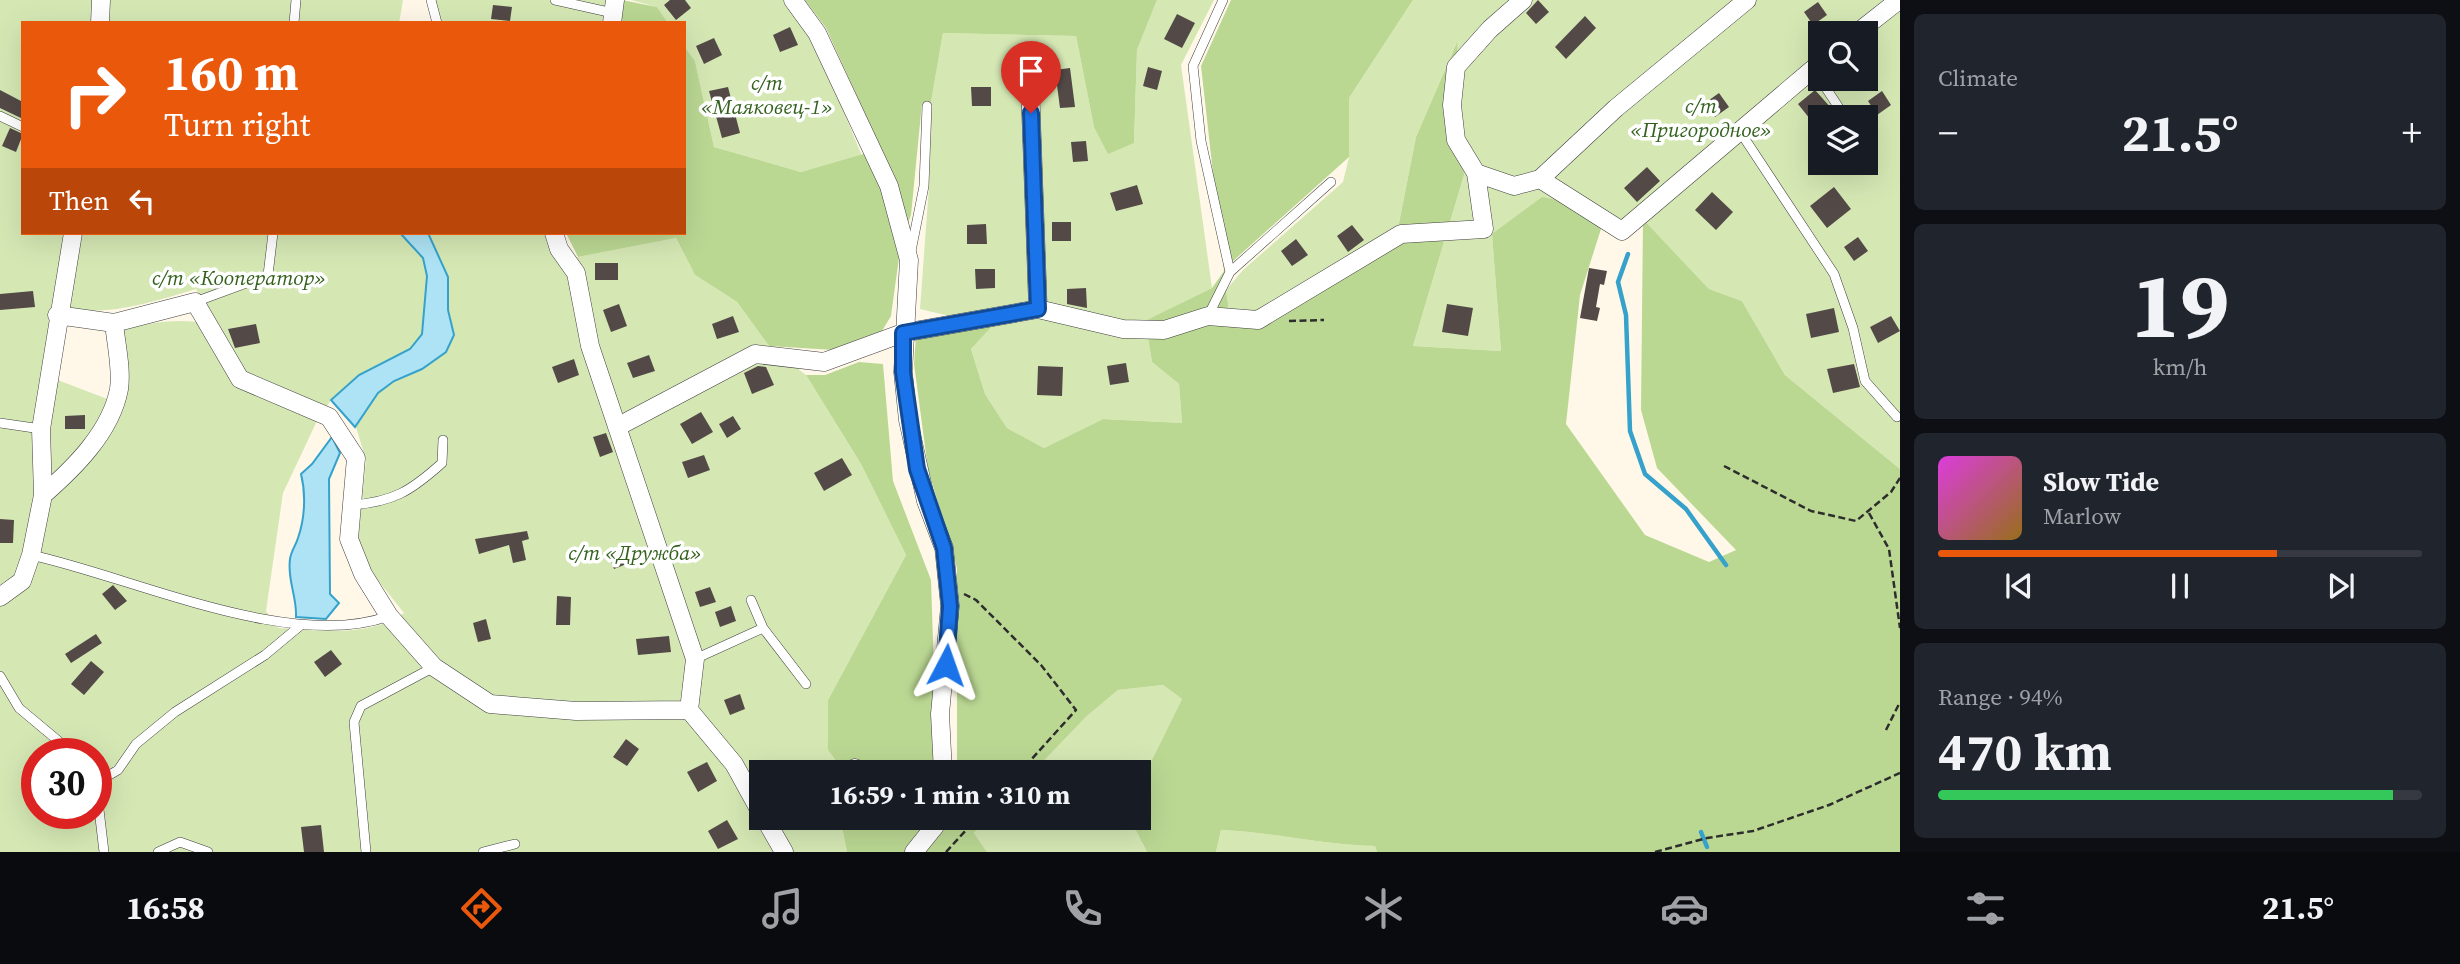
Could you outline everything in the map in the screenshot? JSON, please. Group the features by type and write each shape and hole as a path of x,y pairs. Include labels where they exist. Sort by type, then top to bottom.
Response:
{"street":[{"path":"100,21 101,0"},
{"path":"793,0 817,33 889,186 909,260 903,333 903,372 908,420 926,501 944,548 950,606 940,714 942,760"},
{"path":"617,427 755,354 824,362 903,333 1038,309 1122,330 1164,330 1208,316 1258,320 1401,234 1484,229 1476,173 1456,140 1452,105 1456,66 1490,29 1523,0"},
{"path":"1476,173 1514,187 1540,179 1616,108 1747,0"},
{"path":"1872,21 1899,0"},
{"path":"1029,57 1038,309"},
{"path":"1540,179 1622,232 1740,130 1808,79"},
{"path":"0,597 22,581 31,555 43,495 41,429 57,315 73,235"},
{"path":"555,235 559,249 576,273 590,346 695,659 689,710 734,764 749,791"},
{"path":"57,315 114,323 195,302 240,379 329,417 356,458 349,539 363,574 389,616 434,667 490,704 576,711 689,710"},
{"path":"43,495 77,465 107,419 119,389 114,323"},
{"path":"770,830 780,851"},
{"path":"914,852 932,830"}],"lane":[{"path":"294,21 296,0"},
{"path":"431,0 436,21"},
{"path":"555,0 613,12"},
{"path":"1223,0 1193,66 1201,141 1230,272"},
{"path":"909,260 924,186 926,106"},
{"path":"0,116 21,126"},
{"path":"1740,130 1834,274 1853,328 1865,381 1897,417"},
{"path":"1208,316 1230,272 1331,182"},
{"path":"195,302 268,275 273,235"},
{"path":"0,423 41,429"},
{"path":"352,505 383,503 415,486 442,463 443,440"},
{"path":"31,555 230,611 301,625 372,622 389,616"},
{"path":"751,600 763,628 806,684"},
{"path":"112,774 118,770 136,744 174,712 264,656 301,625"},
{"path":"695,659 763,628"},
{"path":"366,852 354,722 362,706 434,667"},
{"path":"0,676 19,708 55,738"},
{"path":"101,829 104,852"},
{"path":"158,852 180,842 208,852"},
{"path":"483,852 516,844"}],"path":[{"path":"1724,466 1811,511 1856,521 1869,513 1891,492 1900,478"},
{"path":"1869,513 1889,549 1900,628"},
{"path":"948,587 976,600 1041,665 1076,710 1031,760"},
{"path":"1886,730 1900,702"},
{"path":"1655,852 1707,838 1753,831 1829,805 1900,774"},
{"path":"946,852 966,830"}],"green space":[{"name":"с/т «Дружба»","path":"0,0 403,0 399,21 21,21 21,235 402,235 423,258 427,276 422,334 410,349 331,400 317,421 283,493 266,611 278,628 327,631 360,629 390,621 404,613 368,568 358,541 366,460 356,427 378,393 394,381 422,369 446,352 454,335 448,310 448,277 429,235 548,235 565,264 578,257 676,238 695,275 737,302 769,346 806,375 861,464 906,555 828,700 828,750 835,760 749,760 749,830 843,830 847,852 0,852","holes":["196,289 216,326 169,321 122,331 123,405 42,374 55,307 109,310 144,304"]},
{"path":"434,0 609,0 607,21 439,21"},
{"path":"622,0 657,7 667,21 619,21"},
{"name":"с/т «Маяковец-1»","path":"631,0 785,0 813,38 862,156 801,172 714,147 695,61 686,49 686,21 667,21 657,7"},
{"path":"805,0 1157,0 1137,50 1134,143 1108,154 1094,127 1076,36 943,33 931,102 922,103 911,215 901,243 891,316 882,331 834,350 769,346 737,302 695,275 676,238 578,257 567,235 686,235 686,49 695,61 714,147 801,172 881,149 826,28"},
{"path":"1157,0 1214,0 1181,65 1212,288 1145,322 1152,362 1179,384 1182,423 1103,419 1044,448 1007,428 985,394 971,349 991,326 920,309 929,186 931,102 943,33 1076,36 1094,127 1134,143 1137,50"},
{"path":"1231,0 1413,0 1349,98 1349,157 1232,262 1226,290 1229,311 1257,309 1398,228 1416,137 1457,42 1464,175 1413,346 1501,351 1492,234 1542,197 1573,203 1601,229 1580,295 1566,424 1645,535 1709,562 1736,550 1657,468 1641,410 1643,219 1709,289 1742,301 1785,375 1900,469 1900,852 1377,852 1375,846 1221,830 1216,852 1147,852 1136,830 1151,830 1151,762 1182,699 1163,685 1118,690 1087,716 1045,760 957,760 957,568 928,469 914,364 916,336 992,326 971,349 985,394 1007,428 1044,448 1103,419 1182,423 1179,384 1152,362 1145,321 1212,288 1224,271 1201,66"},
{"name":"с/т «Пригородное»","path":"1413,0 1900,0 1900,469 1785,375 1742,301 1709,289 1643,219 1601,229 1573,203 1492,234 1501,351 1413,346 1464,175 1456,44 1416,137 1398,228 1257,309 1229,311 1226,290 1243,270 1343,182 1349,157 1349,98"},
{"path":"859,362 883,364 893,481 931,580 934,672 945,760 835,760 828,750 828,700 906,555 861,464 806,375 825,375"},
{"path":"1163,685 1182,699 1151,762 1045,760 1087,716 1118,690"},
{"path":"843,830 977,830 974,833 987,852 847,852"},
{"path":"977,830 1136,830 1147,852 987,852 974,833"},
{"path":"1221,830 1375,846 1377,852 1216,852"}],"water":[{"path":"402,235 429,235 448,277 448,310 454,335 446,352 422,369 394,381 378,393 355,427 331,400 359,375 410,349 422,334 427,276 423,258"},
{"path":"332,437 340,453 329,479 330,594 339,603 326,619 296,617 289,567 303,514 304,490 301,474"}],"building":[{"path":"670,0 685,0 691,8 676,20 664,5"},
{"path":"1538,0 1549,12 1536,24 1526,13"},
{"path":"1818,2 1827,15 1819,21 1810,21 1804,12"},
{"path":"493,5 512,7 510,21 491,19"},
{"path":"1177,14 1195,23 1182,48 1164,39"},
{"path":"1585,16 1596,28 1566,59 1555,47"},
{"path":"790,27 798,45 780,52 773,35"},
{"path":"714,38 722,55 704,64 696,46"},
{"path":"1148,67 1162,71 1157,90 1143,86"},
{"path":"1070,68 1075,107 1060,108 1055,70"},
{"path":"728,87 740,133 722,138 709,91"},
{"path":"971,87 991,87 991,106 972,106"},
{"path":"0,90 21,101 21,118 0,108"},
{"path":"1816,91 1828,105 1808,105 1808,116 1798,104"},
{"path":"1882,91 1891,105 1878,114 1878,105 1871,105 1868,101"},
{"path":"1719,93 1729,107 1715,117 1705,103"},
{"path":"10,128 21,133 16,152 2,146"},
{"path":"1086,141 1088,161 1073,162 1071,142"},
{"path":"1647,167 1660,181 1637,202 1624,188"},
{"path":"1137,185 1143,204 1116,211 1110,193"},
{"path":"1834,187 1851,209 1827,228 1810,206"},
{"path":"1712,192 1733,212 1716,230 1695,210"},
{"path":"1052,222 1071,222 1071,241 1052,241"},
{"path":"986,224 987,244 967,244 967,225"},
{"path":"1352,225 1364,240 1348,252 1337,236"},
{"path":"1858,237 1868,251 1854,261 1844,247"},
{"path":"1296,239 1308,255 1292,266 1281,251"},
{"path":"595,263 618,263 618,280 595,280"},
{"path":"1589,268 1607,271 1604,285 1600,284 1596,307 1600,308 1597,321 1580,318"},
{"path":"975,269 995,269 995,288 976,289"},
{"path":"1086,288 1087,308 1067,304 1067,289"},
{"path":"33,291 35,307 0,310 0,294"},
{"path":"619,304 627,326 611,332 603,310"},
{"path":"1447,304 1473,308 1468,336 1442,332"},
{"path":"1834,308 1839,332 1811,338 1806,314"},
{"path":"733,316 739,332 717,339 712,324"},
{"path":"1891,316 1900,331 1878,343 1870,327"},
{"path":"256,324 260,343 235,348 228,329"},
{"path":"649,355 655,371 633,378 627,363"},
{"path":"574,359 579,375 558,383 552,367"},
{"path":"1126,363 1129,382 1110,385 1107,366"},
{"path":"1854,364 1860,387 1833,393 1827,369"},
{"path":"758,366 766,367 774,385 752,394 744,373"},
{"path":"1038,366 1063,367 1062,396 1037,395"},
{"path":"701,412 713,432 692,444 680,424"},
{"path":"85,415 85,429 65,429 65,416"},
{"path":"733,416 741,429 727,438 719,424"},
{"path":"606,433 613,452 600,457 593,437"},
{"path":"704,455 710,470 688,478 682,462"},
{"path":"842,458 852,475 824,491 814,473"},
{"path":"0,519 14,520 13,543 0,543"},
{"path":"527,531 529,539 522,541 526,560 513,563 509,545 479,554 475,539"},
{"path":"628,548 634,561 614,569 609,556"},
{"path":"113,585 127,601 115,610 102,594"},
{"path":"710,587 716,602 700,607 695,592"},
{"path":"557,596 571,597 570,625 556,625"},
{"path":"731,606 736,621 720,627 715,612"},
{"path":"486,619 491,639 478,642 473,623"},
{"path":"96,634 102,643 71,663 65,654"},
{"path":"669,636 671,652 638,655 636,639"},
{"path":"331,650 342,664 325,677 314,662"},
{"path":"91,661 104,672 84,695 71,684"},
{"path":"740,694 745,709 730,715 724,700"},
{"path":"626,739 639,749 627,766 613,757"},
{"path":"707,762 717,781 698,792 687,772"},
{"path":"727,820 738,839 718,849 708,831"},
{"path":"321,825 324,852 304,852 301,827"}],"waterway":[{"path":"1628,254 1618,282 1626,315 1630,431 1645,474 1686,509 1726,565"},
{"path":"1701,832 1707,847"}],"route":[{"path":"946,665 950,606 944,548 917,469 903,372 903,333 1038,309 1031,113"}],"park label":[{"name":"с/т «Кооператор»","path":"239,277"}]}
